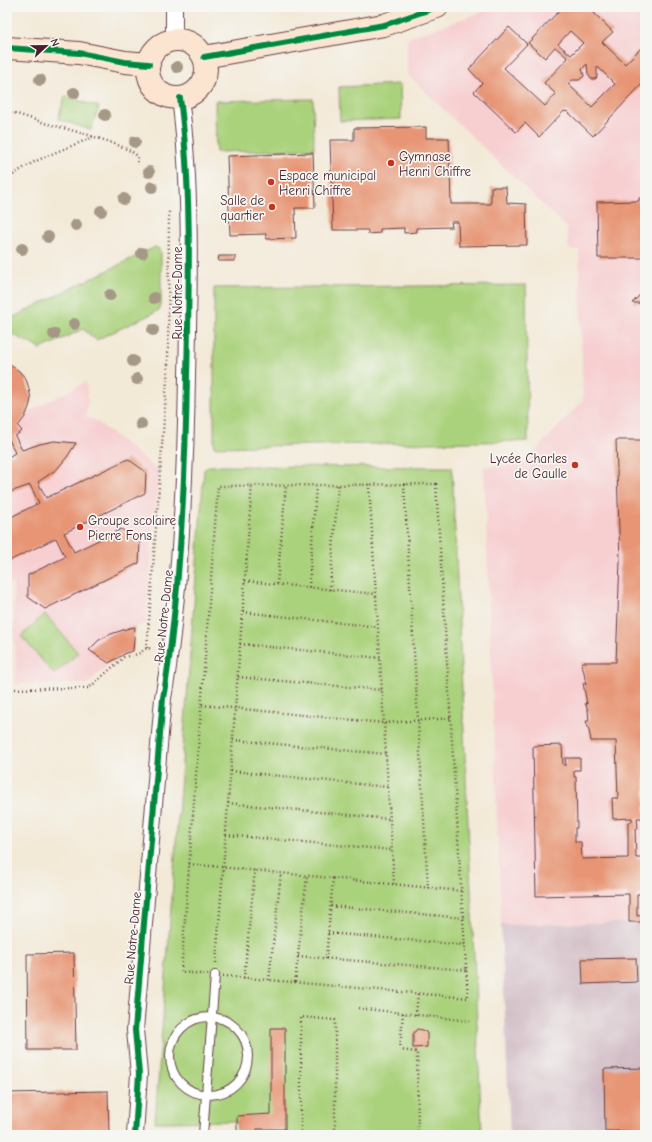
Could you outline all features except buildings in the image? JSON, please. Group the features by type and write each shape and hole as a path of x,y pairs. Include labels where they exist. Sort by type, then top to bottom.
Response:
{"street":[{"path":"174,7 174,40"},
{"path":"204,57 384,25 437,7"},
{"path":"183,40 192,43 199,49 204,57 206,70 202,84 188,95 180,98 162,94 155,88 150,80 148,64 152,54 165,42 183,40"},
{"path":"7,48 79,53 125,62 148,64"},
{"name":"Rue Notre-Dame","path":"135,1135 139,1074 135,1030 163,698 171,650 186,464 189,309 187,201 183,122 180,98"}],"lane":[{"path":"203,1135 215,975"},
{"path":"202,1017 212,1017 222,1019 232,1024 239,1031 245,1040 248,1050 248,1060 246,1070 234,1087 216,1096 206,1096 195,1094 178,1082 173,1073 169,1053 176,1034 183,1026 192,1020 202,1017"}],"path":[{"path":"7,111 93,137 134,152 138,157 137,162"},
{"path":"7,180 30,165 93,137"},
{"path":"147,648 168,365 169,210"},
{"path":"369,484 394,884"},
{"path":"369,484 436,484 468,998 181,972 218,486 369,484"},
{"path":"404,484 428,888"},
{"path":"215,975 252,485"},
{"path":"277,584 286,485"},
{"path":"309,587 316,485"},
{"path":"330,590 338,485"},
{"path":"245,581 376,594"},
{"path":"7,595 7,632"},
{"path":"243,612 378,627"},
{"path":"240,644 380,658"},
{"path":"7,689 89,688 124,658 138,654 147,648 171,650"},
{"path":"238,677 382,690"},
{"path":"202,705 384,723 451,718"},
{"path":"233,740 386,754"},
{"path":"231,771 388,787"},
{"path":"228,803 390,818"},
{"path":"226,835 392,850"},
{"path":"189,864 462,891"},
{"path":"244,978 255,870"},
{"path":"269,980 281,873"},
{"path":"295,982 307,876"},
{"path":"326,959 333,878"},
{"path":"331,906 464,918"},
{"path":"328,933 465,945"},
{"path":"298,956 467,970"},
{"path":"416,1015 418,994"},
{"path":"358,1008 470,1021"},
{"path":"403,1013 400,1050 417,1052 418,1135"},
{"path":"302,1135 301,1017 335,1020 335,1135"}],"shaded area":[{"name":"Lycée Charles de Gaulle","path":"497,7 645,7 645,922 501,925 484,467 524,463 583,400 579,250 569,250 567,228 407,74 407,38"},
{"name":"Groupe scolaire Pierre Fons","path":"7,363 19,371 28,384 31,399 28,412 86,382 88,403 86,417 95,420 158,470 146,624 135,627 133,651 126,653 109,663 88,684 16,684 13,584 7,583"},
{"path":"645,922 645,1135 510,1135 501,925"}],"green space":[{"path":"400,84 401,119 340,121 339,87"},
{"path":"65,96 99,107 91,130 58,119"},
{"path":"313,99 314,149 216,152 215,101"},
{"path":"155,247 158,248 161,253 161,306 158,311 96,340 83,329 41,349 12,334 7,336 7,320"},
{"path":"526,285 528,441 214,447 214,288"},
{"path":"209,466 452,467 482,1135 285,1135 285,1129 257,1129 257,1133 237,1133 236,1121 155,1122 204,470"},
{"path":"45,614 78,653 54,674 21,636"}],"cycle path":[{"path":"204,57 384,25 437,7"},
{"path":"7,48 79,53 125,62 149,64"},
{"path":"135,1135 139,1074 135,1030 163,698 177,587 184,481 189,236 184,132 180,98"}],"place":[{"name":"Gymnase Henri Chiffre","path":"391,163"},
{"name":"Espace municipal Henri Chiffre","path":"271,182"},
{"name":"Salle de quartier","path":"272,207"},
{"name":"Lycée Charles de Gaulle","path":"575,465"},
{"name":"Groupe scolaire Pierre Fons","path":"80,527"}]}
